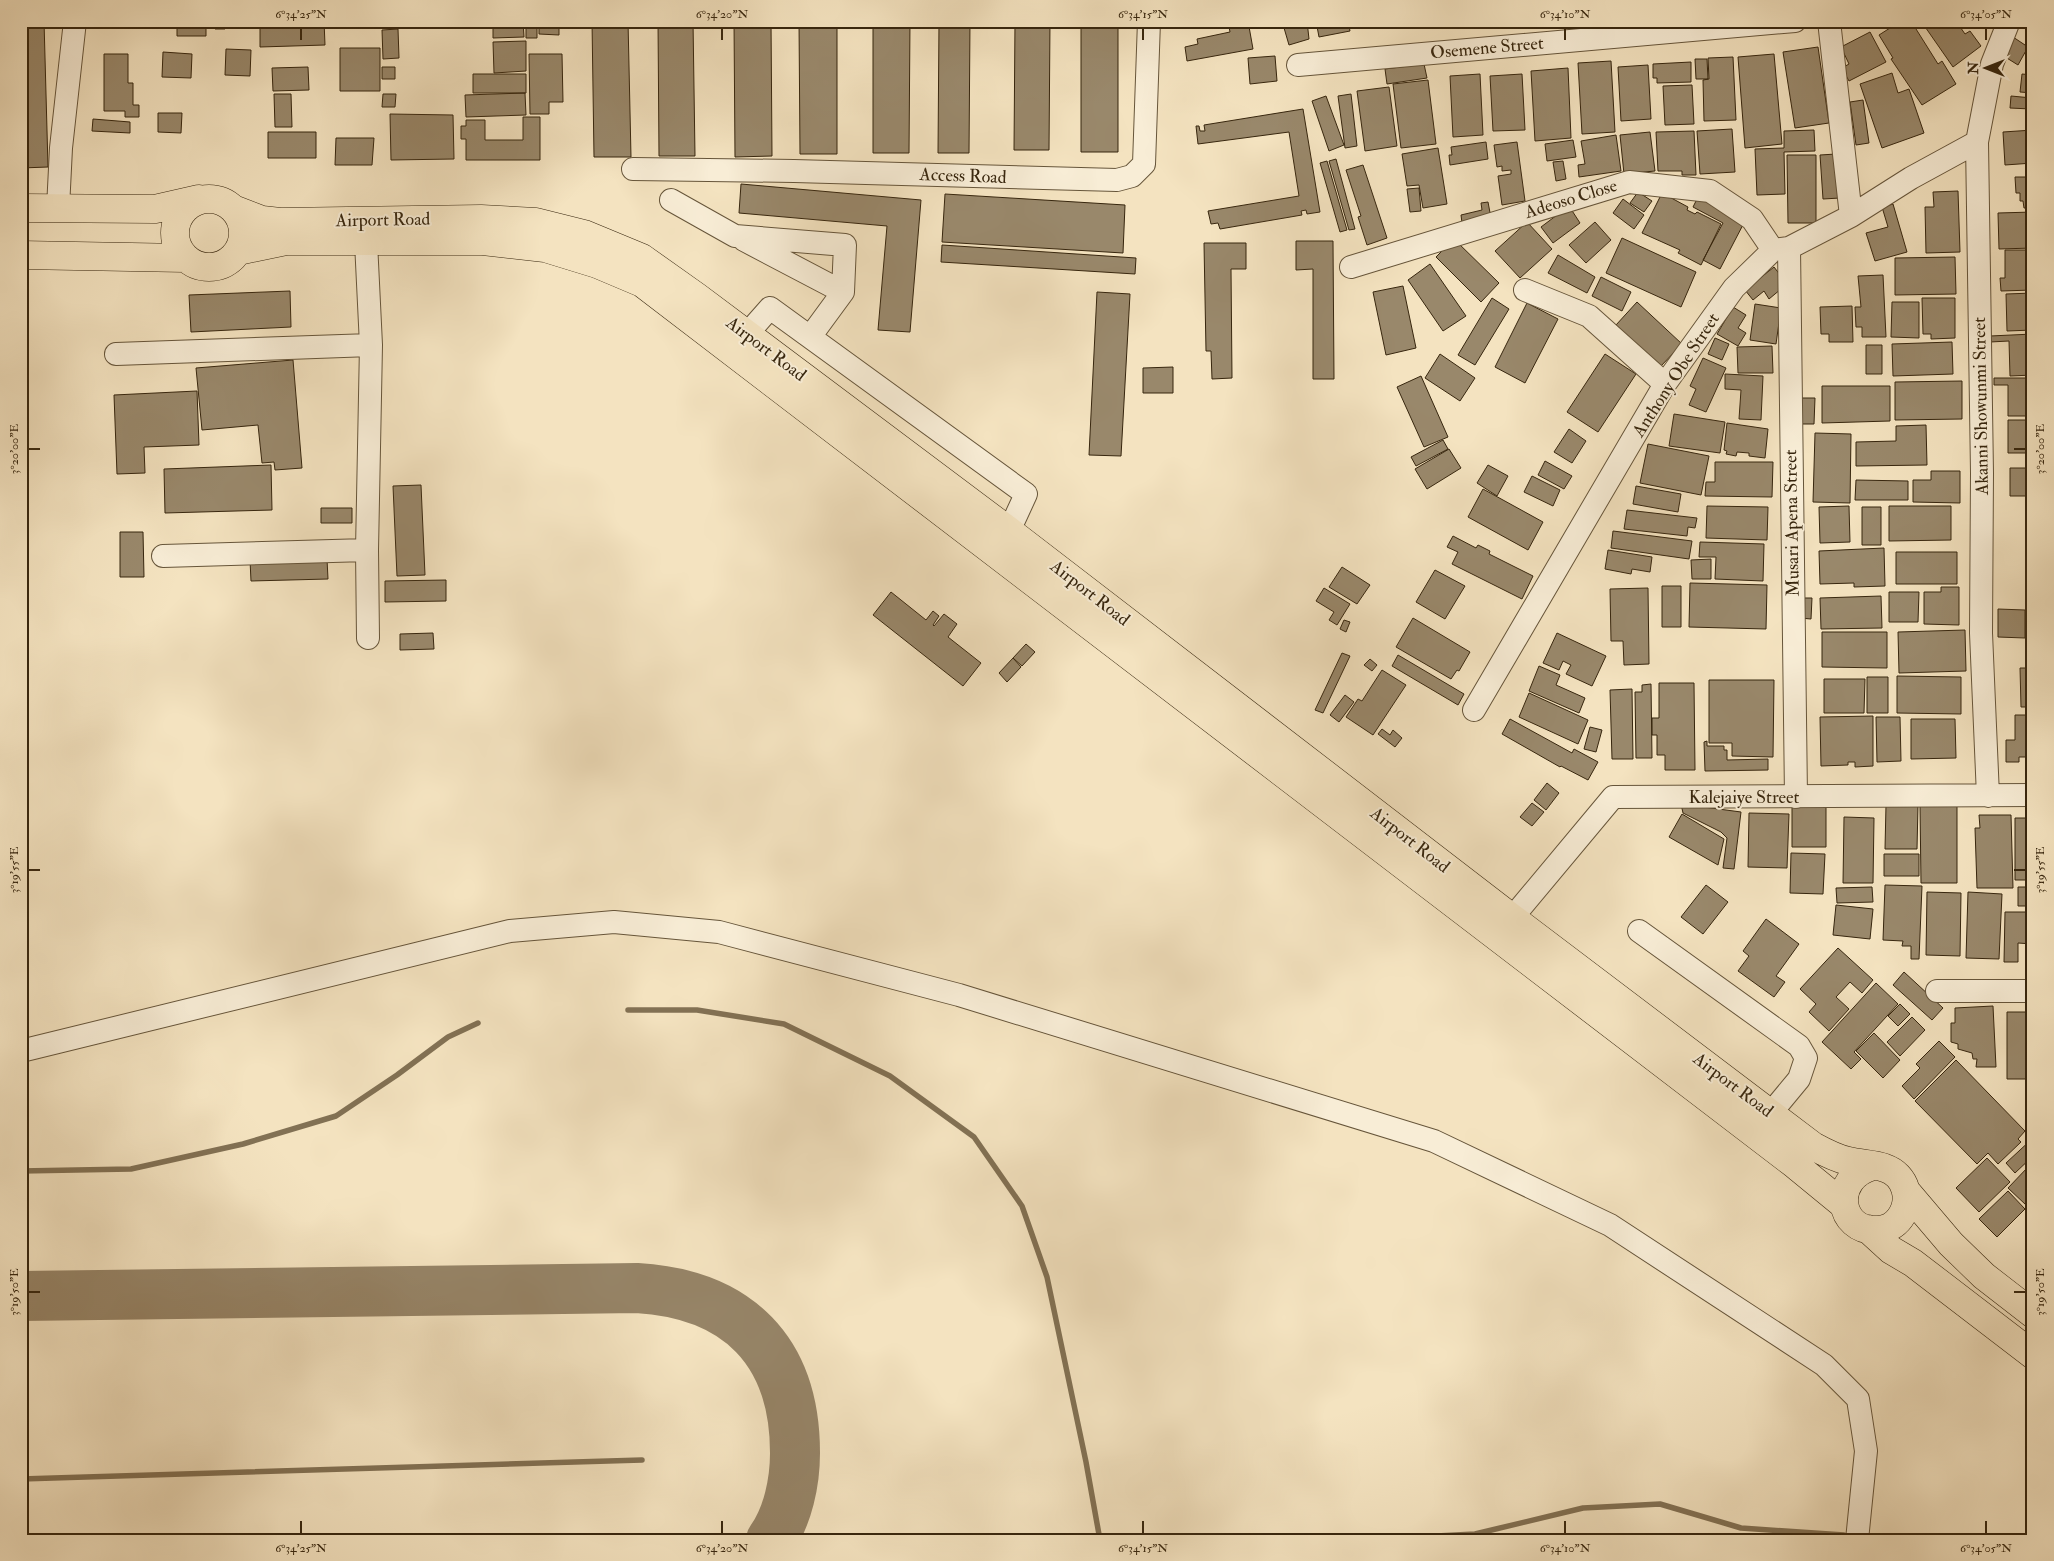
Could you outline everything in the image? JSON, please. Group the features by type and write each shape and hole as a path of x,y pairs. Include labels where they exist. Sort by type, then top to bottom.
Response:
{"main road":[{"path":"21,208 155,209 203,198 215,198 236,210 243,226 243,235 238,251 230,260 219,266 207,267 195,264 185,258 177,245 175,230 179,216 189,204 203,198"},
{"name":"Airport Road","path":"236,210 262,220 280,222 481,219 536,222 584,234 642,258 747,334 1009,531 1512,918 1813,1146 1840,1158 1872,1166"},
{"name":"Airport Road","path":"238,251 286,241 483,241 545,248 596,264 642,284 1794,1164 1844,1206"},
{"path":"21,255 185,258"},
{"path":"1868,1230 1879,1230 1889,1227 1898,1221 1904,1212 1907,1202 1902,1180 1894,1172 1884,1167 1872,1166 1862,1169 1853,1175 1847,1184 1844,1195 1844,1206 1849,1216 1857,1225 1868,1230 1891,1250 1913,1264 2033,1355"},
{"path":"1906,1191 1951,1244 1984,1276 2033,1314"}],"street":[{"path":"58,208 61,148 75,21"},
{"name":"Access Road","path":"633,169 794,171 1117,180 1132,176 1144,164 1149,21"},
{"name":"Osemene Street","path":"1298,65 1795,21"},
{"path":"1829,21 1851,216"},
{"name":"Akanni Showunmi Street","path":"1988,796 1981,633 1982,472 1977,142 1992,64 2009,21"},
{"name":"Anthony Obe Street","path":"1474,710 1665,384 1734,288 1781,249 1851,216 1911,178 1977,142"},
{"name":"Adeoso Close","path":"1351,267 1629,182 1710,191 1752,219 1781,249"},
{"path":"671,200 735,236 843,292"},
{"path":"735,236 845,245 843,292 810,338"},
{"path":"366,242 370,345 367,550 368,638"},
{"name":"Musari Apena Street","path":"1781,249 1796,797"},
{"path":"1526,290 1589,316 1665,384"},
{"path":"747,334 770,308 1026,494 1009,531"},
{"path":"116,354 370,345"},
{"path":"163,556 367,550"},
{"name":"Kalejaiye Street","path":"1512,918 1612,797 2033,795"},
{"path":"21,1051 510,931 614,922 719,932 949,992 1434,1142 1610,1225 1824,1365 1858,1399 1866,1451 1857,1540"},
{"path":"1639,931 1799,1046 1806,1058 1798,1079 1770,1114"},
{"path":"1938,991 2033,991"}],"building":[{"path":"21,21 44,21 48,167 21,168"},
{"path":"177,21 206,21 206,36 177,36"},
{"path":"210,21 252,21 252,24 247,24 247,28 236,28 236,24 225,24 225,29 215,29 215,24 210,24"},
{"path":"260,21 324,21 325,45 260,47"},
{"path":"493,21 523,21 524,37 493,38"},
{"path":"526,21 537,21 537,38 526,38"},
{"path":"539,21 559,21 559,35 539,34"},
{"path":"592,21 628,21 631,157 594,157"},
{"path":"658,21 693,21 695,156 659,156"},
{"path":"734,21 771,21 772,156 735,157"},
{"path":"799,21 837,21 837,154 800,154"},
{"path":"873,21 910,21 909,153 873,153"},
{"path":"939,21 970,21 969,153 938,153"},
{"path":"1015,21 1050,21 1049,150 1014,150"},
{"path":"1081,21 1118,21 1118,152 1081,152"},
{"path":"1228,21 1248,21 1253,49 1187,61 1185,47 1198,44 1197,39 1230,32"},
{"path":"1282,21 1307,21 1309,39 1289,45"},
{"path":"1316,21 1348,21 1350,31 1319,37"},
{"path":"1358,21 1387,21 1387,22 1359,27"},
{"path":"1399,21 1425,21 1410,24 1410,22 1399,23"},
{"path":"1901,21 1903,24 1911,21 1938,64 1942,61 1956,84 1922,105 1891,59 1893,58 1879,35"},
{"path":"1921,21 1956,21 1965,34 1970,31 1981,46 1953,67"},
{"path":"398,29 399,58 383,59 382,30"},
{"path":"1870,32 1886,62 1849,81 1842,68 1849,64 1841,47"},
{"path":"2013,37 2028,47 2018,65 2002,55"},
{"path":"526,41 526,71 494,73 493,42"},
{"path":"1818,47 1829,123 1795,128 1783,52"},
{"path":"340,48 380,48 380,91 340,91"},
{"path":"226,49 251,50 250,76 225,75"},
{"path":"2028,49 2033,49 2033,66 2027,66"},
{"path":"163,52 192,54 191,78 162,77"},
{"path":"104,54 128,54 128,83 133,83 133,105 139,105 139,117 125,117 125,111 104,111"},
{"path":"529,54 562,54 563,102 549,102 549,114 530,114"},
{"path":"1774,54 1782,144 1745,148 1738,57"},
{"path":"1275,56 1277,81 1250,84 1248,58"},
{"path":"1733,57 1736,120 1704,121 1703,80 1709,79 1708,58"},
{"path":"1695,59 1707,59 1708,79 1696,79"},
{"path":"1611,61 1615,132 1582,134 1578,63"},
{"path":"1691,62 1691,82 1657,83 1657,78 1653,78 1653,64"},
{"path":"1424,64 1427,78 1387,84 1385,69"},
{"path":"1648,65 1651,119 1621,121 1618,67"},
{"path":"308,67 309,90 273,91 272,68"},
{"path":"382,67 395,67 395,79 382,79"},
{"path":"1568,68 1571,138 1535,141 1531,71"},
{"path":"1892,73 1898,93 1909,89 1924,133 1882,148 1860,84"},
{"path":"473,74 526,74 526,93 473,93"},
{"path":"1480,74 1483,135 1453,137 1450,76"},
{"path":"1522,74 1525,130 1493,131 1490,76"},
{"path":"2022,74 2033,75 2033,93 2020,92"},
{"path":"1428,80 1436,144 1401,148 1393,84"},
{"path":"1692,85 1694,124 1665,125 1663,86"},
{"path":"1389,87 1397,146 1365,151 1357,91"},
{"path":"525,93 526,115 466,117 465,95"},
{"path":"274,94 291,94 292,127 275,127"},
{"path":"383,94 396,94 395,107 382,107"},
{"path":"1351,94 1357,146 1345,148 1338,96"},
{"path":"1326,96 1344,145 1329,151 1312,101"},
{"path":"2011,96 2032,98 2031,109 2010,108"},
{"path":"1863,100 1869,143 1856,145 1850,102"},
{"path":"1303,109 1320,212 1307,214 1306,210 1301,211 1302,215 1220,229 1218,223 1211,224 1208,211 1299,196 1289,132 1198,144 1196,126 1199,126 1200,131 1205,131 1204,125"},
{"path":"2033,111 2033,128 2028,112"},
{"path":"158,113 182,113 181,133 158,132"},
{"path":"390,114 453,115 454,159 391,160"},
{"path":"523,117 540,117 540,160 466,160 466,139 461,139 461,126 466,126 466,120 485,120 485,140 523,140"},
{"path":"93,119 130,122 130,133 92,131"},
{"path":"1732,129 1735,172 1700,174 1697,131"},
{"path":"1814,130 1815,151 1784,152 1785,194 1757,195 1755,149 1784,148 1784,131"},
{"path":"2033,130 2033,163 2005,165 2003,132"},
{"path":"1694,131 1696,175 1682,175 1682,171 1658,171 1656,132"},
{"path":"268,132 316,132 316,158 268,158"},
{"path":"1650,132 1655,171 1624,174 1620,135"},
{"path":"1616,135 1621,171 1579,177 1578,165 1585,164 1581,141"},
{"path":"336,138 374,138 372,165 335,165"},
{"path":"1573,140 1576,157 1547,161 1545,144"},
{"path":"1486,142 1488,159 1450,165 1449,155 1452,155 1451,147"},
{"path":"1517,142 1525,201 1502,205 1498,176 1511,174 1511,170 1502,171 1502,166 1497,167 1494,145"},
{"path":"1438,148 1447,204 1423,208 1419,185 1407,186 1402,154"},
{"path":"1836,154 1840,198 1823,199 1820,155"},
{"path":"1787,155 1816,155 1816,223 1788,223"},
{"path":"1336,159 1355,229 1349,230 1329,161"},
{"path":"1327,161 1347,230 1340,232 1320,163"},
{"path":"1563,161 1566,179 1556,181 1553,162"},
{"path":"1363,165 1387,238 1367,245 1358,217 1361,216 1346,170"},
{"path":"2015,177 2033,177 2033,208 2024,208 2023,201 2020,201 2020,193 2016,193"},
{"path":"741,184 921,200 910,332 878,330 887,226 739,213"},
{"path":"1419,188 1421,211 1410,212 1407,189"},
{"path":"1958,191 1960,252 1926,253 1925,207 1934,207 1933,192"},
{"path":"1638,192 1652,201 1644,212 1630,203"},
{"path":"1662,193 1688,207 1687,210 1695,214 1697,212 1721,224 1701,265 1678,253 1680,250 1642,233"},
{"path":"945,194 1125,205 1123,253 942,242"},
{"path":"1699,195 1746,219 1720,269 1703,260 1723,223 1693,207"},
{"path":"1623,199 1644,215 1634,229 1613,213"},
{"path":"1488,202 1491,218 1462,223 1461,215 1482,210 1481,203"},
{"path":"1893,204 1907,252 1875,261 1866,233 1888,227 1882,207"},
{"path":"1569,206 1580,223 1553,243 1541,227"},
{"path":"2033,212 2033,248 1999,249 1998,213"},
{"path":"1527,222 1552,249 1520,278 1495,251"},
{"path":"1595,222 1611,240 1586,263 1569,245"},
{"path":"1622,238 1696,272 1681,307 1606,273"},
{"path":"1454,239 1499,283 1481,302 1436,257"},
{"path":"1296,241 1333,241 1334,379 1313,379 1313,269 1296,270"},
{"path":"1204,243 1246,243 1246,269 1231,269 1232,378 1212,379 1211,351 1206,351"},
{"path":"942,245 1136,258 1135,274 941,262"},
{"path":"2005,250 2033,250 2033,290 2001,291 2000,278 2005,278"},
{"path":"1558,255 1595,277 1587,293 1548,273"},
{"path":"1955,257 1956,294 1895,295 1895,258"},
{"path":"1430,264 1466,316 1443,331 1408,280"},
{"path":"1774,267 1787,284 1769,299 1764,291 1753,300 1745,290"},
{"path":"1883,275 1886,337 1862,337 1862,327 1856,327 1855,307 1861,307 1858,276"},
{"path":"1601,277 1631,292 1622,311 1592,296"},
{"path":"1403,286 1416,348 1386,355 1373,292"},
{"path":"290,291 291,327 191,332 189,295"},
{"path":"1097,292 1130,294 1121,456 1089,455"},
{"path":"2033,293 2033,330 2007,331 2006,294"},
{"path":"1492,298 1509,309 1475,365 1458,355"},
{"path":"1922,298 1955,298 1955,338 1931,339 1931,334 1923,334"},
{"path":"1637,302 1682,344 1660,367 1616,325"},
{"path":"1892,302 1919,302 1919,338 1891,337"},
{"path":"1527,303 1558,319 1525,383 1495,367"},
{"path":"1755,304 1781,308 1776,344 1750,340"},
{"path":"1852,306 1853,342 1829,342 1829,334 1821,334 1820,307"},
{"path":"1733,307 1746,315 1738,328 1746,333 1738,346 1717,334"},
{"path":"2033,334 2033,375 2010,376 2009,341 1990,342 1990,336"},
{"path":"1715,338 1729,344 1722,360 1708,354"},
{"path":"1952,342 1953,374 1893,376 1892,344"},
{"path":"1866,345 1882,345 1882,374 1866,374"},
{"path":"1772,346 1773,373 1738,373 1737,347"},
{"path":"1440,354 1475,378 1460,401 1425,378"},
{"path":"1605,354 1636,374 1598,432 1567,412"},
{"path":"1703,358 1726,368 1706,412 1689,405 1696,389 1690,386"},
{"path":"293,360 302,468 275,470 274,462 262,463 258,425 202,430 196,368"},
{"path":"1173,367 1173,393 1143,393 1143,368"},
{"path":"1725,374 1763,376 1761,420 1739,419 1741,390 1725,389"},
{"path":"1421,376 1448,437 1424,447 1397,387"},
{"path":"1994,378 2033,378 2033,416 2008,416 2008,385 1994,385"},
{"path":"1962,381 1962,419 1895,420 1895,382"},
{"path":"1822,386 1890,386 1890,421 1822,423"},
{"path":"197,391 199,445 144,447 145,473 117,474 114,395"},
{"path":"1799,398 1815,398 1814,424 1799,424"},
{"path":"1674,414 1725,422 1720,453 1669,446"},
{"path":"2008,420 2033,420 2033,453 2008,453"},
{"path":"1727,423 1768,429 1765,458 1749,456 1749,453 1737,452 1736,456 1726,454 1727,451 1724,450"},
{"path":"1926,425 1927,465 1856,466 1856,442 1896,441 1896,426"},
{"path":"1569,429 1586,441 1572,463 1554,452"},
{"path":"1815,433 1851,434 1850,503 1813,502"},
{"path":"1443,440 1448,449 1416,466 1411,457"},
{"path":"1648,444 1709,456 1701,495 1640,483"},
{"path":"1449,449 1461,468 1427,489 1415,469"},
{"path":"1545,461 1572,476 1564,489 1538,475"},
{"path":"1715,462 1773,462 1772,497 1705,496 1706,482 1715,482"},
{"path":"271,465 272,510 165,513 164,469"},
{"path":"1488,465 1508,476 1497,496 1477,483"},
{"path":"2010,468 2033,468 2033,496 2010,496"},
{"path":"1931,471 1960,471 1960,503 1913,502 1913,480 1931,480"},
{"path":"1532,476 1560,490 1553,506 1524,492"},
{"path":"1856,480 1908,481 1908,500 1855,500"},
{"path":"421,485 425,575 397,576 393,486"},
{"path":"1636,486 1681,494 1678,512 1633,504"},
{"path":"1483,489 1543,522 1528,550 1468,517"},
{"path":"1707,506 1768,507 1767,540 1706,538"},
{"path":"1849,506 1850,542 1820,543 1819,507"},
{"path":"1889,506 1951,506 1951,540 1889,541"},
{"path":"1862,507 1881,507 1881,545 1862,545"},
{"path":"321,508 352,508 352,523 321,523"},
{"path":"1627,510 1697,518 1695,528 1688,527 1687,536 1624,529"},
{"path":"1613,531 1692,541 1689,559 1611,548"},
{"path":"120,532 143,532 144,577 120,577"},
{"path":"1453,536 1476,548 1478,545 1490,551 1489,554 1533,576 1522,599 1452,564 1458,552 1447,547"},
{"path":"2029,539 2033,539 2033,582 2030,582"},
{"path":"1700,542 1764,544 1763,581 1715,579 1716,557 1699,557"},
{"path":"1884,548 1885,586 1854,587 1854,583 1820,584 1819,551"},
{"path":"1608,550 1652,557 1650,572 1632,569 1631,574 1605,569"},
{"path":"1896,552 1957,552 1957,584 1896,584"},
{"path":"327,559 328,579 251,581 250,560"},
{"path":"1711,559 1711,579 1692,579 1691,560"},
{"path":"1342,567 1370,585 1357,604 1329,587"},
{"path":"1435,570 1465,586 1445,619 1416,602"},
{"path":"446,580 446,601 385,602 385,581"},
{"path":"1690,583 1767,585 1766,629 1689,627"},
{"path":"1662,586 1681,586 1681,627 1662,627"},
{"path":"1941,587 1959,587 1959,625 1924,624 1924,592 1941,592"},
{"path":"1324,588 1350,604 1337,625 1329,620 1334,612 1316,601"},
{"path":"1648,588 1649,664 1624,665 1623,641 1611,641 1610,589"},
{"path":"891,592 926,620 933,611 939,616 934,626 944,614 957,624 948,637 981,663 963,686 873,615"},
{"path":"1889,592 1919,592 1918,622 1889,622"},
{"path":"1881,596 1882,628 1821,629 1820,598"},
{"path":"1800,598 1812,598 1811,619 1800,618"},
{"path":"1998,609 2025,610 2025,638 1998,637"},
{"path":"1413,618 1470,652 1459,671 1457,670 1451,679 1396,647"},
{"path":"1344,620 1350,622 1346,632 1340,629"},
{"path":"1965,630 1966,671 1899,673 1898,632"},
{"path":"1822,632 1887,632 1887,668 1822,667"},
{"path":"433,633 434,649 400,650 400,634"},
{"path":"1557,633 1606,656 1592,686 1566,674 1571,665 1563,661 1559,670 1543,663"},
{"path":"1026,644 1035,652 1022,666 1013,658"},
{"path":"1342,653 1350,656 1323,713 1315,710"},
{"path":"1398,655 1464,694 1458,705 1392,666"},
{"path":"1013,658 1021,667 1007,682 999,673"},
{"path":"1370,659 1377,665 1372,671 1364,665"},
{"path":"1539,666 1560,675 1556,685 1585,698 1579,713 1529,691"},
{"path":"2020,668 2033,668 2033,707 2021,707"},
{"path":"1382,670 1406,685 1373,735 1346,717 1358,699 1362,701"},
{"path":"1897,676 1961,677 1961,714 1897,713"},
{"path":"1867,677 1888,677 1888,713 1867,713"},
{"path":"1824,679 1865,679 1864,713 1824,713"},
{"path":"1709,680 1774,680 1773,757 1732,756 1732,743 1709,743"},
{"path":"1659,683 1694,683 1695,770 1665,770 1665,755 1657,755 1657,735 1652,735 1652,718 1659,718"},
{"path":"1651,684 1652,758 1636,758 1635,692 1642,692 1642,685"},
{"path":"1632,689 1633,759 1612,759 1610,690"},
{"path":"1529,693 1588,720 1578,744 1519,717"},
{"path":"1345,695 1354,702 1339,722 1330,715"},
{"path":"2015,715 2033,715 2033,757 2019,757 2019,762 2006,762 2006,740 2015,740"},
{"path":"1873,716 1873,766 1855,767 1855,762 1848,762 1848,765 1821,766 1820,717"},
{"path":"1876,717 1900,717 1901,761 1877,762"},
{"path":"1510,719 1572,753 1574,749 1598,762 1588,780 1560,767 1502,734"},
{"path":"1911,719 1955,719 1956,758 1911,759"},
{"path":"1590,727 1602,730 1596,752 1584,749"},
{"path":"1382,729 1390,735 1393,730 1402,738 1395,747 1378,734"},
{"path":"1707,741 1707,746 1724,746 1724,750 1727,750 1727,760 1768,759 1768,770 1705,771 1704,742"},
{"path":"1547,783 1559,793 1546,810 1534,800"},
{"path":"1532,803 1544,812 1532,826 1520,817"},
{"path":"1681,804 1741,812 1734,869 1723,868 1727,838 1721,832 1683,813"},
{"path":"1792,804 1826,805 1826,847 1792,847"},
{"path":"1886,805 1918,805 1917,849 1885,849"},
{"path":"1920,806 1957,806 1957,883 1921,883"},
{"path":"1749,813 1789,814 1787,868 1748,867"},
{"path":"1682,814 1724,839 1718,865 1669,837"},
{"path":"1979,815 2011,815 2013,888 1977,888 1975,828 1980,828"},
{"path":"1844,817 1874,818 1873,883 1843,883"},
{"path":"2015,818 2033,818 2033,880 2015,880"},
{"path":"1791,853 1825,854 1823,894 1790,893"},
{"path":"1884,854 1919,854 1919,876 1884,876"},
{"path":"1706,885 1728,902 1703,934 1681,917"},
{"path":"1885,885 1922,886 1919,959 1911,959 1911,946 1902,946 1903,941 1883,940"},
{"path":"1872,887 1873,902 1837,903 1836,888"},
{"path":"2018,887 2033,887 2033,906 2018,906"},
{"path":"1927,892 1961,893 1960,956 1926,955"},
{"path":"1968,892 2002,894 1999,959 1966,958"},
{"path":"1836,905 1873,909 1870,939 1833,935"},
{"path":"2005,912 2033,912 2033,944 2018,943 2018,962 2004,962"},
{"path":"1766,919 1799,944 1776,976 1785,982 1774,997 1738,971 1749,956 1743,951"},
{"path":"1838,948 1873,980 1862,993 1850,982 1836,997 1849,1009 1829,1031 1809,1012 1816,1004 1800,989"},
{"path":"1904,972 1943,1008 1932,1020 1893,985"},
{"path":"1876,983 1898,1004 1854,1052 1861,1059 1851,1069 1822,1042"},
{"path":"1900,1004 1910,1014 1898,1026 1888,1016"},
{"path":"1993,1006 1996,1067 1976,1067 1977,1059 1973,1059 1972,1053 1958,1049 1958,1044 1951,1042 1951,1023 1955,1023 1955,1008"},
{"path":"2007,1012 2033,1012 2033,1079 2007,1079"},
{"path":"1912,1017 1925,1030 1900,1056 1887,1042"},
{"path":"1874,1033 1900,1060 1883,1078 1856,1051"},
{"path":"1939,1041 1955,1057 1914,1099 1902,1086 1920,1068 1916,1064"},
{"path":"1956,1060 2025,1131 2018,1139 2021,1142 1998,1164 1988,1153 1977,1164 1915,1101"},
{"path":"2033,1138 2033,1156 2015,1173 2006,1163"},
{"path":"1987,1158 2010,1182 1979,1212 1956,1188"},
{"path":"2028,1167 2033,1172 2033,1198 2026,1205 2008,1188"},
{"path":"2008,1191 2025,1209 1997,1237 1979,1219"}],"waterway":[{"path":"628,1010 697,1010 784,1024 890,1076 974,1137 1022,1206 1047,1277 1086,1462 1100,1540"},
{"path":"21,1171 131,1169 243,1144 336,1116 397,1075 448,1037 478,1023"},
{"path":"21,1479 642,1460"},
{"path":"1359,1540 1475,1534 1583,1508 1660,1504 1741,1528 1844,1535"},
{"path":"1885,1536 2007,1537 2014,1540"}],"taxiway":[{"path":"21,1296 637,1288 673,1293 704,1302 731,1316 754,1334 772,1358 785,1385 792,1417 795,1464 786,1510 771,1540"}]}
